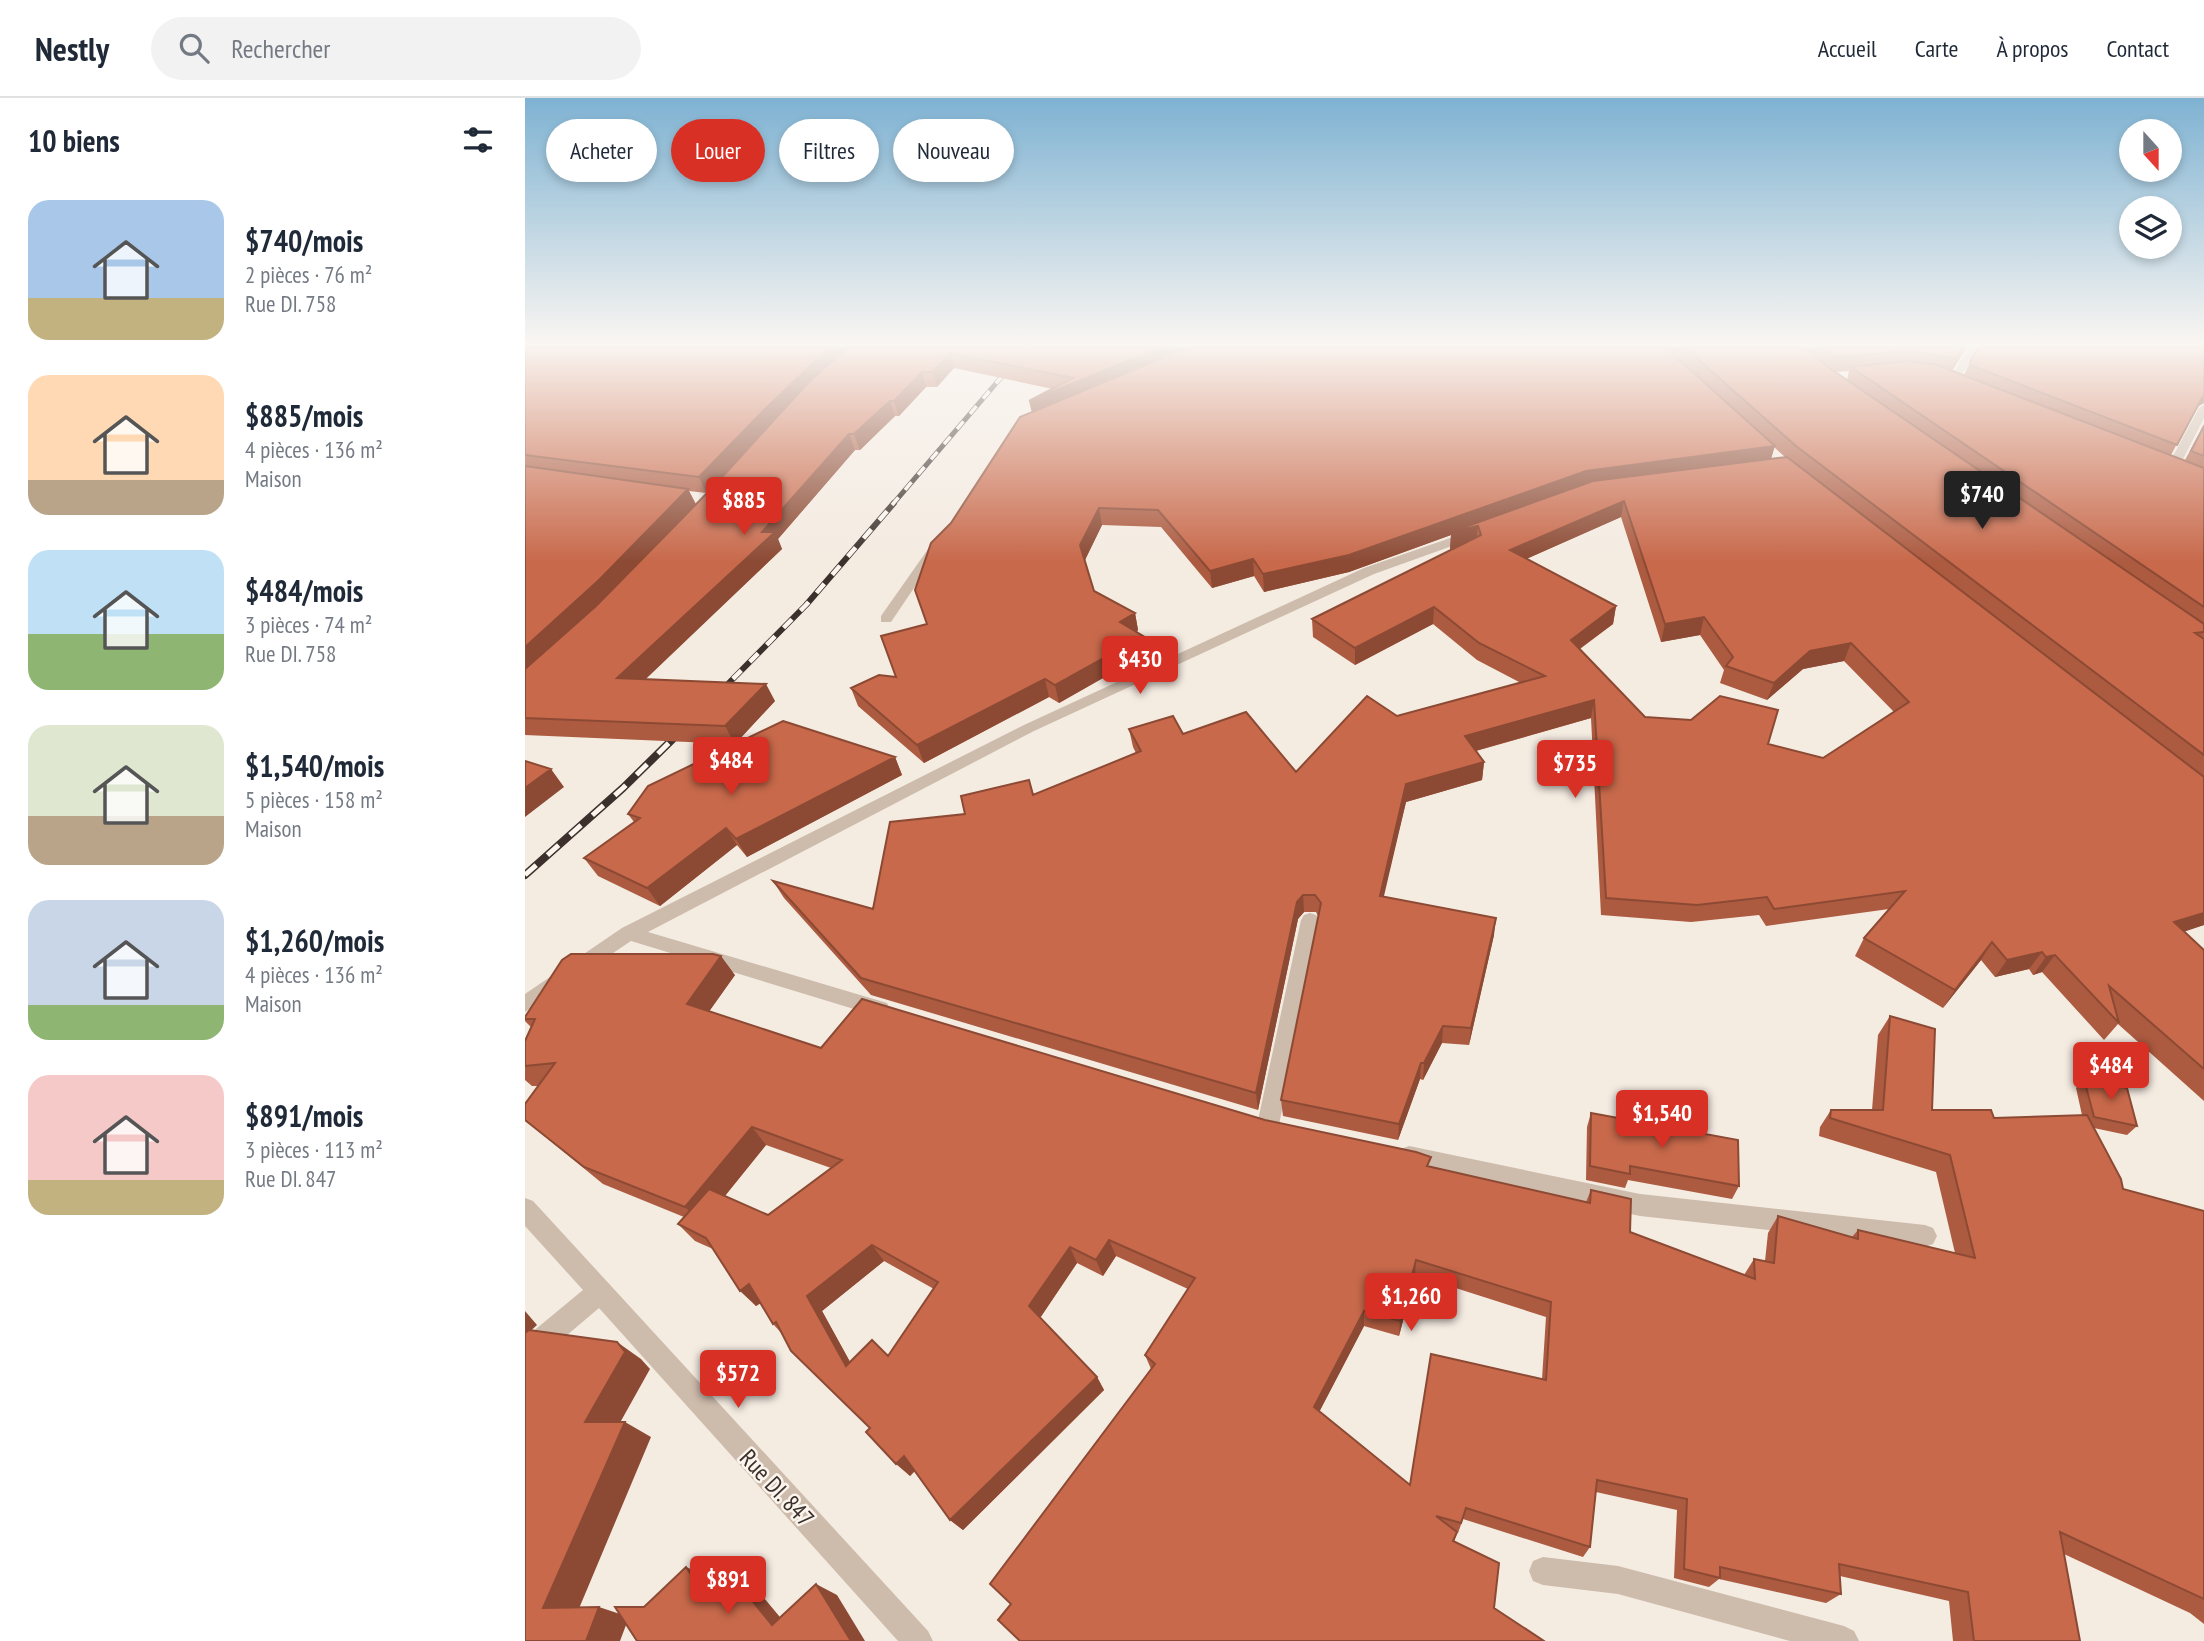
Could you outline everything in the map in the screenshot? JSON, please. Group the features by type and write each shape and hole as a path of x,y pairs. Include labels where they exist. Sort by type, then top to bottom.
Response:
{"street":[{"path":"2159,464 2177,471 2200,418"},
{"path":"525,1004 629,933 1029,728 1369,571 1485,529"},
{"path":"886,619 948,530"},
{"path":"1294,1131 1261,1123 1310,920"},
{"path":"629,933 895,1013"},
{"path":"1387,1151 1640,1205 1925,1236"},
{"name":"Rue DI. 847","path":"525,1209 918,1641"},
{"path":"525,1354 599,1292"},
{"path":"1543,1571 1618,1580 1845,1641"}],"building":[{"path":"525,418 756,418 699,477 525,455"},
{"path":"776,418 871,418 854,434 849,434 762,532 775,532 617,678 766,684 725,726 525,718 525,669 596,606 713,487"},
{"path":"1019,418 1744,418 1775,446 1586,471 1349,555 1263,574 1253,559 1210,571 1158,510 1099,508 1080,545 1094,591 1135,613 1120,622 1143,636 1055,685 1045,679 917,745 851,688 879,675 896,677 881,636 927,624 915,590 931,543 951,523"},
{"path":"1764,418 1903,418 2204,624 2204,632 2195,633 2204,639 2204,755 1796,446"},
{"path":"1926,418 2074,418 2204,468 2204,607"},
{"path":"2107,418 2191,418 2177,445"},
{"path":"2204,426 2204,456 2191,451"},
{"path":"1787,457 2204,777 2204,913 2174,922 2204,950 2204,1069 2109,986 2119,1023 2055,955 2046,957 2042,952 2007,960 1992,942 1955,990 1864,938 1905,891 1774,909 1767,897 1697,905 1606,898 1594,700 1465,736 1484,762 1406,784 1380,896 1496,918 1471,1028 1443,1026 1424,1063 1421,1063 1399,1124 1281,1100 1321,903 1315,895 1303,895 1297,902 1256,1093 861,978 773,881 873,909 890,822 965,814 961,796 1029,780 1033,795 1141,751 1129,729 1173,716 1183,734 1246,712 1296,772 1367,696 1397,716 1545,676 1479,643 1434,607 1355,648 1312,619 1481,535 1478,526 1451,532 1593,481","holes":["1624,501 1665,624 1704,617 1733,657 1726,666 1774,683 1810,651 1851,643 1909,702 1823,758 1768,744 1778,710 1720,696 1691,720 1645,717 1571,640 1616,606 1510,550"]},
{"path":"525,466 688,489 599,580 525,647"},
{"path":"783,721 895,757 736,839 726,828 647,888 584,858 640,818 628,814 648,786"},
{"path":"525,761 551,769 525,788"},
{"path":"571,954 713,954 721,956 687,1004 821,1048 862,999 1265,1120 1416,1152 1431,1157 1427,1166 1590,1203 1591,1190 1631,1199 1630,1232 1755,1279 1754,1259 1774,1263 1778,1216 1858,1239 1858,1230 1975,1258 1950,1155 1830,1118 1831,1110 1883,1110 1890,1016 1935,1029 1932,1110 1991,1110 1994,1118 2087,1115 2121,1179 2123,1189 2204,1211 2204,1599 2060,1532 2080,1641 1974,1641 1968,1592 1839,1564 1841,1594 1720,1567 1720,1578 1684,1569 1687,1499 1597,1480 1590,1547 1466,1508 1461,1523 1436,1516 1457,1532 1453,1541 1499,1563 1494,1608 1544,1641 1020,1641 998,1620 1011,1604 990,1584 1155,1364 1145,1355 1195,1278 1109,1240 1096,1260 1070,1247 1029,1306 1097,1377 950,1520 904,1456 896,1464 866,1432 870,1428 791,1351 776,1322 773,1324 749,1284 740,1291 706,1238 678,1224 709,1189 768,1215 842,1160 752,1127 685,1207 584,1167 525,1120 525,1104 555,1063 525,1066 525,1041 535,1019 525,1017 562,960","holes":["872,1245 938,1282 888,1356 872,1340 846,1366 807,1296","1416,1260 1551,1302 1546,1380 1431,1354 1410,1485 1314,1407 1364,1311 1400,1321"]},
{"path":"2084,1079 2127,1088 2137,1126 2094,1117"},
{"path":"1591,1113 1738,1140 1739,1186 1630,1166 1630,1174 1590,1166"},
{"path":"529,1330 617,1342 625,1352 585,1422 625,1422 543,1608 599,1607 586,1641 525,1641 525,1333"},
{"path":"686,1567 708,1600 732,1576 772,1625 816,1584 851,1641 637,1641 615,1607 644,1607"}],"railway":[{"path":"892,505 966,418"},
{"path":"716,696 806,605 894,503"},
{"path":"525,875 623,788 684,728"}]}
